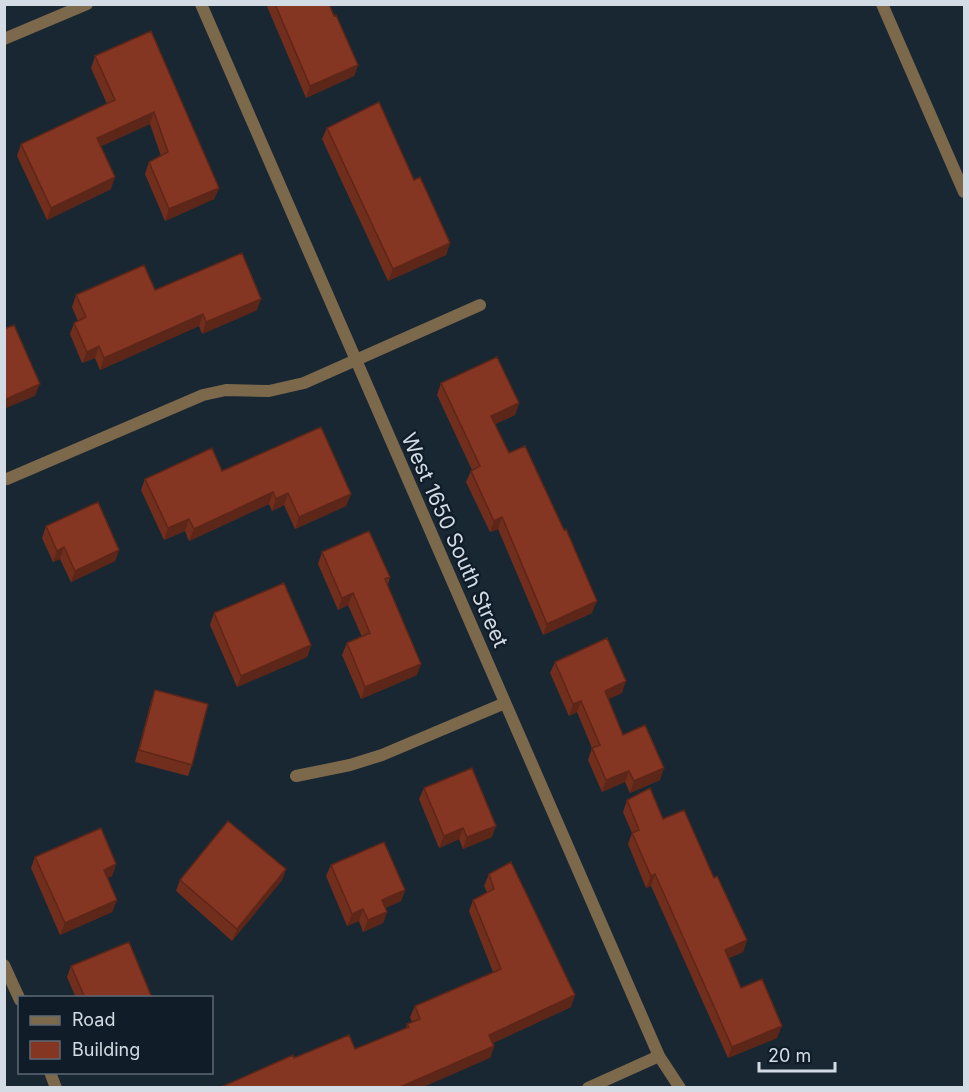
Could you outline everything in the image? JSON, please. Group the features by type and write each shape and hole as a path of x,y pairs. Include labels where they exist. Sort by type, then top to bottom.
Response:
{"street":[{"path":"4,39 87,4"},
{"name":"West 1650 South Street","path":"201,4 659,1056 680,1088"},
{"path":"882,4 964,192"},
{"path":"7,478 203,395 226,390 269,391 304,382 480,304"},
{"path":"296,776 350,765 382,755 505,703"},
{"path":"4,965 18,996"},
{"path":"588,1088 659,1056"}],"building":[{"path":"275,4 329,4 358,65 310,86"},
{"path":"151,31 219,188 169,209 149,162 168,152 154,112 97,138 115,177 51,208 21,144 115,100 95,56"},
{"path":"379,102 414,180 420,177 450,243 393,269 327,128"},
{"path":"242,253 261,299 206,322 203,314 104,358 99,346 87,352 74,323 86,317 76,295 144,265 155,290"},
{"path":"14,325 40,384 4,400 4,329"},
{"path":"497,357 519,403 491,416 509,453 525,446 564,530 566,529 597,601 547,624 502,517 494,521 471,471 480,466 441,383"},
{"path":"321,427 351,494 299,517 288,493 276,499 273,492 194,529 189,519 168,528 145,479 212,448 222,471"},
{"path":"98,502 119,550 75,571 64,547 57,551 46,526"},
{"path":"369,531 390,577 385,579 421,664 365,687 347,643 370,633 353,593 342,598 322,552"},
{"path":"284,583 311,645 241,676 214,613"},
{"path":"607,638 626,681 605,691 623,735 645,725 664,768 634,781 629,771 606,780 592,748 600,745 581,701 573,704 555,662"},
{"path":"155,690 208,704 192,765 139,750"},
{"path":"472,768 496,826 467,837 463,828 444,836 424,788"},
{"path":"650,788 663,819 684,810 714,878 717,876 747,940 725,950 741,988 762,979 782,1026 732,1047 655,874 651,876 632,833 639,830 627,800"},
{"path":"228,821 286,869 237,929 180,880"},
{"path":"101,828 116,864 104,870 117,900 65,923 35,857"},
{"path":"384,842 405,890 382,900 387,912 368,920 363,909 352,914 331,865"},
{"path":"511,862 575,995 489,1035 494,1046 398,1088 219,1088 293,1055 294,1058 349,1035 355,1049 409,1027 407,1024 420,1019 415,1006 501,969 473,900 494,889 489,874"},
{"path":"129,942 151,996 84,996 71,966"}]}
